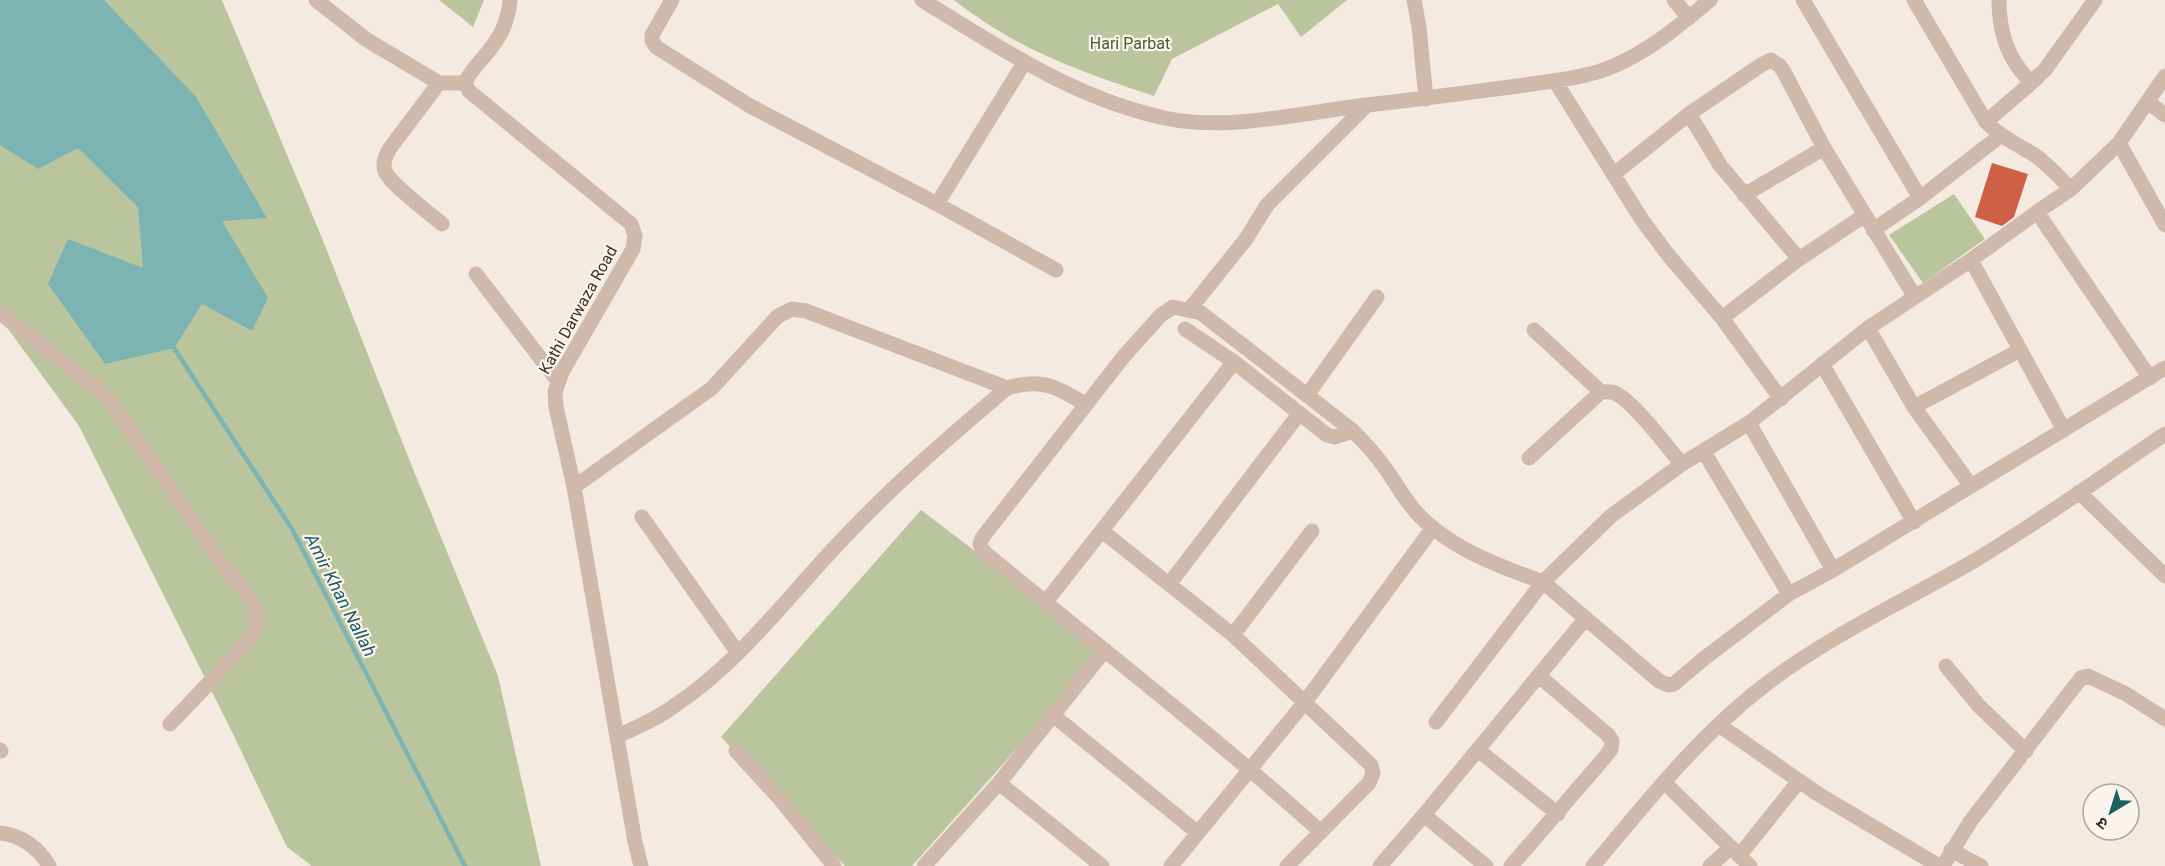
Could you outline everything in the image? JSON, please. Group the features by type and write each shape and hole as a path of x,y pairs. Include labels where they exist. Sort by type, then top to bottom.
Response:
{"street":[{"path":"316,0 367,40 439,83 465,82 502,32 509,16 510,0"},
{"path":"672,0 652,35 656,47 750,106 937,204 1056,270"},
{"path":"922,0 1024,63 1103,99 1129,109 1171,120 1223,124 1555,81 1609,68 1657,44 1710,0"},
{"path":"1414,0 1426,99"},
{"path":"1674,0 1689,18"},
{"path":"1803,0 1920,198"},
{"path":"1914,0 1986,122 2000,136 2034,155 2051,168 2071,189"},
{"path":"1999,0 1999,17 2004,41 2019,70 2028,79 2039,76"},
{"path":"1986,122 2044,71 2096,0"},
{"path":"1614,174 1689,114 1771,60 1784,72 1824,148 1914,297"},
{"path":"937,204 1024,63"},
{"path":"1436,722 1543,582 1611,516 1682,464 1749,423 1868,328 1971,260 2071,189 2118,143 2165,76"},
{"path":"1555,81 1642,220 1669,256 1722,318 1781,399"},
{"name":"Kathi Darwaza Road","path":"465,82 469,91 631,224 635,236 633,249 626,263 557,380 555,392 641,866"},
{"path":"439,83 390,148 384,160 385,170 394,182 442,224"},
{"path":"2148,102 2165,115"},
{"path":"1189,310 1246,239 1267,205 1367,105"},
{"path":"1689,114 1720,165 1799,259"},
{"path":"1874,230 1920,198 2000,136"},
{"path":"2118,143 2163,218"},
{"path":"1744,195 1824,148"},
{"path":"2037,212 2150,378"},
{"path":"1722,318 1799,259 1865,215"},
{"path":"1971,260 2064,430"},
{"path":"476,274 557,380"},
{"path":"1308,394 1377,297"},
{"path":"1321,832 1251,769 983,551 980,544 982,538 1085,404 1161,315 1173,307 1201,313 1353,430 1369,447 1413,509 1432,529 1472,552 1543,582 1659,681 1668,685 1674,684 1789,594 1914,522 2165,368"},
{"path":"574,487 712,388 778,316 792,309 806,311 1007,388"},
{"path":"0,313 103,393 220,561 249,596 256,614 255,629 246,644 170,724"},
{"path":"1868,328 1914,407 1971,486"},
{"path":"1185,329 1234,362 1331,437 1353,430"},
{"path":"1534,330 1601,392 1615,393 1627,402 1682,464"},
{"path":"1914,407 2020,350"},
{"path":"1045,603 1234,362"},
{"path":"1822,364 1914,522"},
{"path":"618,736 648,723 675,706 715,675 840,542 911,472 1007,388 1025,383 1046,385 1064,391 1085,404"},
{"path":"1529,458 1601,392"},
{"path":"1170,583 1299,414"},
{"path":"1749,423 1833,570"},
{"path":"1593,866 1719,725 1761,688 1813,652 1974,561 2165,434"},
{"path":"1704,452 1789,594"},
{"path":"2079,492 2165,576"},
{"path":"642,517 738,653"},
{"path":"1171,866 1305,702 1432,529"},
{"path":"1102,531 1233,635 1371,765 1373,773 1361,793 1287,866"},
{"path":"1233,635 1312,531"},
{"path":"1380,866 1586,618"},
{"path":"924,866 999,783 1105,650"},
{"path":"1946,666 1980,706 2026,751"},
{"path":"1511,866 1558,814 1611,749 1612,741 1608,735 1539,676"},
{"path":"1719,725 1799,781 1941,866 1970,822 2084,676 2126,694 2165,719"},
{"path":"1053,716 1198,833"},
{"path":"1478,750 1558,814"},
{"path":"736,751 780,799 834,866"},
{"path":"1710,866 1740,856 1799,781"},
{"path":"999,783 1102,866"},
{"path":"1665,783 1740,856"},
{"path":"1424,815 1486,866"},
{"path":"0,833 16,836 30,844 43,856 49,866"},
{"path":"1951,850 1981,866"}],"green space":[{"path":"0,0 222,0 322,238 498,676 541,866 312,866 287,847 79,426 0,318"},
{"path":"439,0 484,0 473,27"},
{"name":"Hari Parbat","path":"954,0 1347,0 1301,37 1278,4 1172,59 1154,96 1074,68 1025,46"},
{"path":"1954,194 1985,239 1923,283 1889,235"},
{"path":"921,510 1105,650 912,866 845,866 721,737"}],"water":[{"path":"0,0 104,0 196,97 267,218 222,221 268,298 252,331 202,304 174,348 105,364 48,284 68,239 143,268 138,207 78,148 38,169 0,145"}],"building":[{"path":"1992,163 2028,174 2014,217 2002,226 1975,217"}],"waterway":[{"name":"Amir Khan Nallah","path":"174,348 292,529 465,866"}]}
